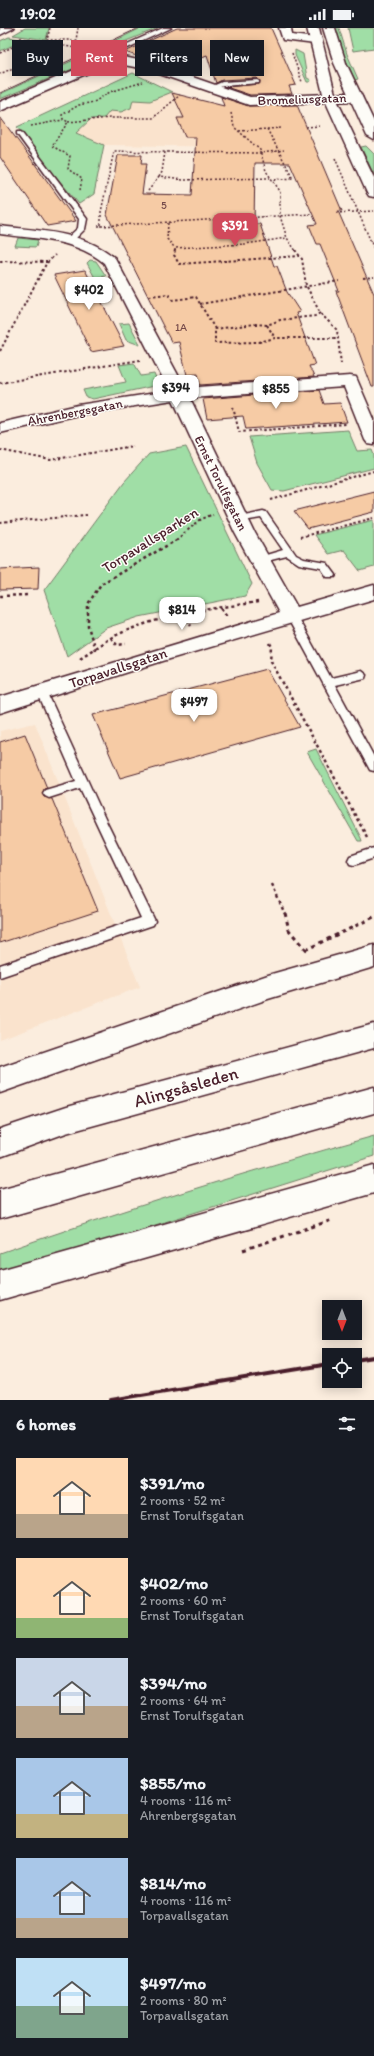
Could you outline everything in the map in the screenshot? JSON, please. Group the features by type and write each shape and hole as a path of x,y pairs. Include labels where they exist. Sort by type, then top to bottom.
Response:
{"main road":[{"path":"0,32 8,28"},
{"path":"285,28 287,38 315,42"},
{"path":"313,28 315,42 330,98 374,193"},
{"path":"330,28 340,63 374,136"},
{"name":"Bromeliusgatan","path":"0,107 71,76"},
{"name":"Bromeliusgatan","path":"177,76 248,101 356,97"},
{"name":"Ernst Torulfsgatan","path":"0,230 70,240 104,254 110,261 179,394 259,560 291,615"},
{"name":"Ahrenbergsgatan","path":"0,428 78,410 179,394 350,380 374,440"},
{"name":"Torpavallsgatan","path":"0,705 291,615 374,592"},
{"path":"0,1080 268,987 374,956"},
{"name":"Alingsåsleden","path":"0,1143 66,1120 351,1041 374,1036"},
{"path":"0,1204 374,1100"},
{"path":"0,1285 374,1179"}],"lane":[{"path":"127,46 168,28"},
{"path":"211,88 222,84 258,82"},
{"path":"19,134 84,219 70,240"},
{"path":"236,514 263,514 284,541 294,557 302,562 324,565 331,576"},
{"path":"259,560 290,552"},
{"path":"291,615 374,767"},
{"path":"328,683 361,675"},
{"path":"0,971 149,921 83,783 42,692"},
{"path":"49,793 83,783"},
{"path":"354,860 374,853"}],"path":[{"path":"47,40 50,28"},
{"path":"63,40 76,40 78,28"},
{"path":"18,37 40,40"},
{"path":"0,53 12,47"},
{"path":"0,74 12,68"},
{"path":"157,76 143,82 110,92 94,102 75,107 62,115 68,122 110,118 153,118 180,94"},
{"path":"230,111 234,127 254,144 261,153 270,178 280,191 280,216 287,238 302,259 306,285 320,313 336,330 338,358"},
{"path":"19,134 27,132 27,128 33,125 64,119"},
{"path":"68,122 52,146 70,156 68,169 82,179 80,191"},
{"path":"306,127 321,126"},
{"path":"239,131 282,128"},
{"path":"267,129 277,150 287,162 293,178 272,180"},
{"path":"101,226 101,212 114,152 261,153 284,150"},
{"path":"148,191 162,172 165,152"},
{"path":"159,177 183,180 270,178"},
{"path":"336,213 374,211"},
{"path":"95,225 168,223 312,214"},
{"path":"168,223 167,239 175,248 174,255 179,264 300,256"},
{"path":"0,351 48,262 70,240 101,226"},
{"path":"175,248 245,244 287,238"},
{"path":"0,261 48,262"},
{"path":"363,278 374,277"},
{"path":"200,304 306,285 339,281"},
{"path":"145,296 168,294 173,300 196,297 215,329 215,343 259,342 275,338 337,338"},
{"path":"215,329 255,324 267,325 280,320 315,316 320,313"},
{"path":"267,325 275,338"},
{"path":"0,383 160,356"},
{"path":"95,367 97,371"},
{"path":"19,380 20,384"},
{"path":"228,390 240,432 367,422"},
{"path":"0,450 50,460 133,446"},
{"name":"Torpavallsparken","path":"95,650 88,626 88,604 101,584 177,539 200,520 236,514 262,503 374,471"},
{"path":"0,523 86,514"},
{"path":"284,541 374,518"},
{"path":"0,596 28,595"},
{"path":"78,660 111,638 133,629 184,614 260,602"},
{"path":"221,608 227,616"},
{"path":"184,614 191,626"},
{"path":"111,638 117,645 128,644"},
{"path":"265,642 270,642 272,647 272,661 368,838 374,853"},
{"path":"272,885 285,912 289,930 308,954"},
{"path":"305,949 374,917"},
{"path":"243,1250 338,1218"}],"shaded area":[{"path":"169,91 201,101 238,147 104,145 76,133 90,121 106,100"},
{"path":"35,723 140,987 0,1040 0,731"}],"green space":[{"path":"25,28 49,28 46,40 13,35"},
{"path":"141,28 158,28 127,41 116,40"},
{"path":"336,28 339,28 347,54 358,79 355,80 344,56"},
{"path":"348,28 374,28 374,48 353,51"},
{"path":"9,37 28,40 12,40 12,46 0,51 0,41"},
{"path":"295,50 303,54 307,78 311,80 310,82 307,82 295,55"},
{"path":"71,61 71,70 63,73 63,65"},
{"path":"133,73 135,76 139,76 172,92 150,101 133,100 131,108 121,112 110,111 104,118 91,119 76,133 104,145 94,194 79,204 37,154 17,127"},
{"path":"39,76 56,76 0,99 0,94"},
{"path":"366,146 374,154 374,175 361,147"},
{"path":"18,238 38,240 36,247 15,246"},
{"path":"90,260 96,261 106,276 95,278 87,263"},
{"path":"129,323 140,345 126,340 119,324"},
{"path":"134,363 141,376 154,374 157,381 154,386 93,399 86,397 83,390 126,382 119,365"},
{"path":"348,430 357,451 372,450 374,455 374,468 284,491 272,490 257,463 249,437"},
{"path":"186,447 252,584 245,596 139,617 106,628 67,656 44,590 124,482 149,454"},
{"path":"374,520 374,567 360,571 344,550 328,554 314,535"},
{"path":"316,749 362,841 358,841 307,752"},
{"path":"374,1136 374,1156 0,1274 0,1253 186,1192"}],"building":[{"path":"177,28 271,28 296,85 289,86 292,94 250,95 226,87 259,84 260,81 257,78 222,80 216,83 214,76 264,76 264,40 210,40 210,64 207,55 202,57 202,40 151,40"},
{"path":"135,47 135,55 127,53 127,51"},
{"path":"172,93 224,106 221,97 249,106 297,105 342,211 338,211 374,294 374,387 372,387 336,291 339,291 320,244 317,244 309,225 317,224 290,163 255,163 254,224 260,224 274,266 277,266 287,292 300,312 296,313 315,365 309,366 314,377 200,385 198,374 187,375 179,342 172,343 107,215 118,155 142,155 141,164 146,164 142,194 192,195 196,137 185,137 177,118 184,118"},
{"path":"0,117 76,221 47,226 0,157"},
{"path":"85,270 124,346 91,352 54,275"},
{"path":"319,390 324,404 340,403 347,422 246,429 243,416 207,419 203,399"},
{"path":"374,491 374,512 308,529 294,511"},
{"path":"39,567 38,589 0,590 0,569"},
{"path":"267,669 300,727 120,778 93,715"},
{"path":"25,734 47,788 44,789 42,794 44,797 52,799 98,911 0,943 0,742"}],"tram line":[{"path":"0,93 139,28"}],"railway":[{"path":"362,1359 374,1357"},
{"path":"111,1400 322,1365"}]}
